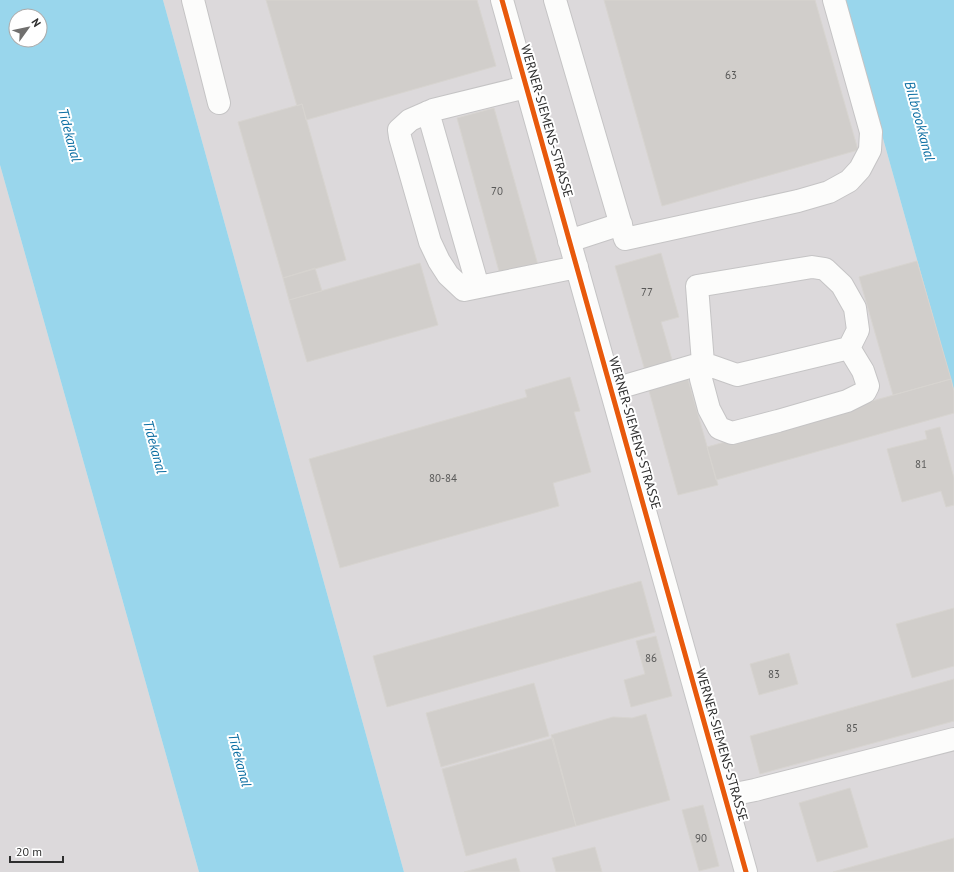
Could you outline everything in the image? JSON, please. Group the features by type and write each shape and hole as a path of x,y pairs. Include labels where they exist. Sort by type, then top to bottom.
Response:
{"street":[{"path":"193,0 219,103"},
{"name":"WERNER-SIEMENS-STRASSE","path":"502,0 746,872"},
{"path":"555,0 625,239 798,201 829,192 849,181 860,169 870,150 871,132 834,0"},
{"path":"526,87 428,112 410,120 398,130 430,242 448,275 464,290 577,267"},
{"path":"428,112 478,287"},
{"path":"569,241 621,224"},
{"path":"611,390 702,363 737,375 849,348 858,330 856,308 842,285 825,269 812,267 698,286 702,363 701,379 709,409 719,428 732,433 847,401 865,392 868,386 863,372 849,348"},
{"path":"725,796 755,790 954,739"}],"shaded area":[{"path":"163,0 844,0 954,391 954,872 404,872"},
{"path":"0,165 199,872 0,872"}],"water":[{"name":"Tidekanal","path":"0,0 163,0 404,872 199,872 0,165"},
{"name":"Billbrookkanal","path":"844,0 954,0 954,391"}],"building":[{"path":"266,0 477,0 496,66 306,120 302,104 297,106"},
{"path":"604,0 815,0 858,150 662,206"},
{"path":"302,104 346,260 283,278 238,122"},
{"path":"494,108 538,265 500,275 457,118"},
{"path":"661,253 679,317 661,322 674,367 646,374 615,266"},
{"path":"917,261 951,379 893,395 859,277"},
{"path":"420,263 438,325 307,362 289,300"},
{"path":"315,268 322,291 289,300 283,278"},
{"path":"687,376 718,485 678,495 648,387"},
{"path":"570,377 580,411 574,412 591,472 553,483 559,506 340,568 309,459 527,397 525,390"},
{"path":"951,379 954,391 954,413 716,480 707,447"},
{"path":"940,427 954,478 954,505 946,507 941,491 902,502 887,449 927,439 925,431"},
{"path":"641,581 655,632 387,707 373,656"},
{"path":"954,608 954,666 912,678 896,624"},
{"path":"656,636 672,696 631,707 624,680 645,674 636,641"},
{"path":"789,653 798,684 759,695 750,664"},
{"path":"954,679 954,721 760,774 750,736"},
{"path":"534,683 549,736 441,767 426,713"},
{"path":"646,714 670,800 576,826 551,735 613,717 632,718"},
{"path":"553,738 576,826 466,856 442,769"},
{"path":"850,788 868,847 817,862 799,803"},
{"path":"703,805 719,866 699,871 682,810"},
{"path":"954,838 954,872 833,872"},
{"path":"595,847 602,872 556,872 552,858"},
{"path":"516,858 520,872 464,872"}],"cycle path":[{"path":"502,0 746,872"}]}
